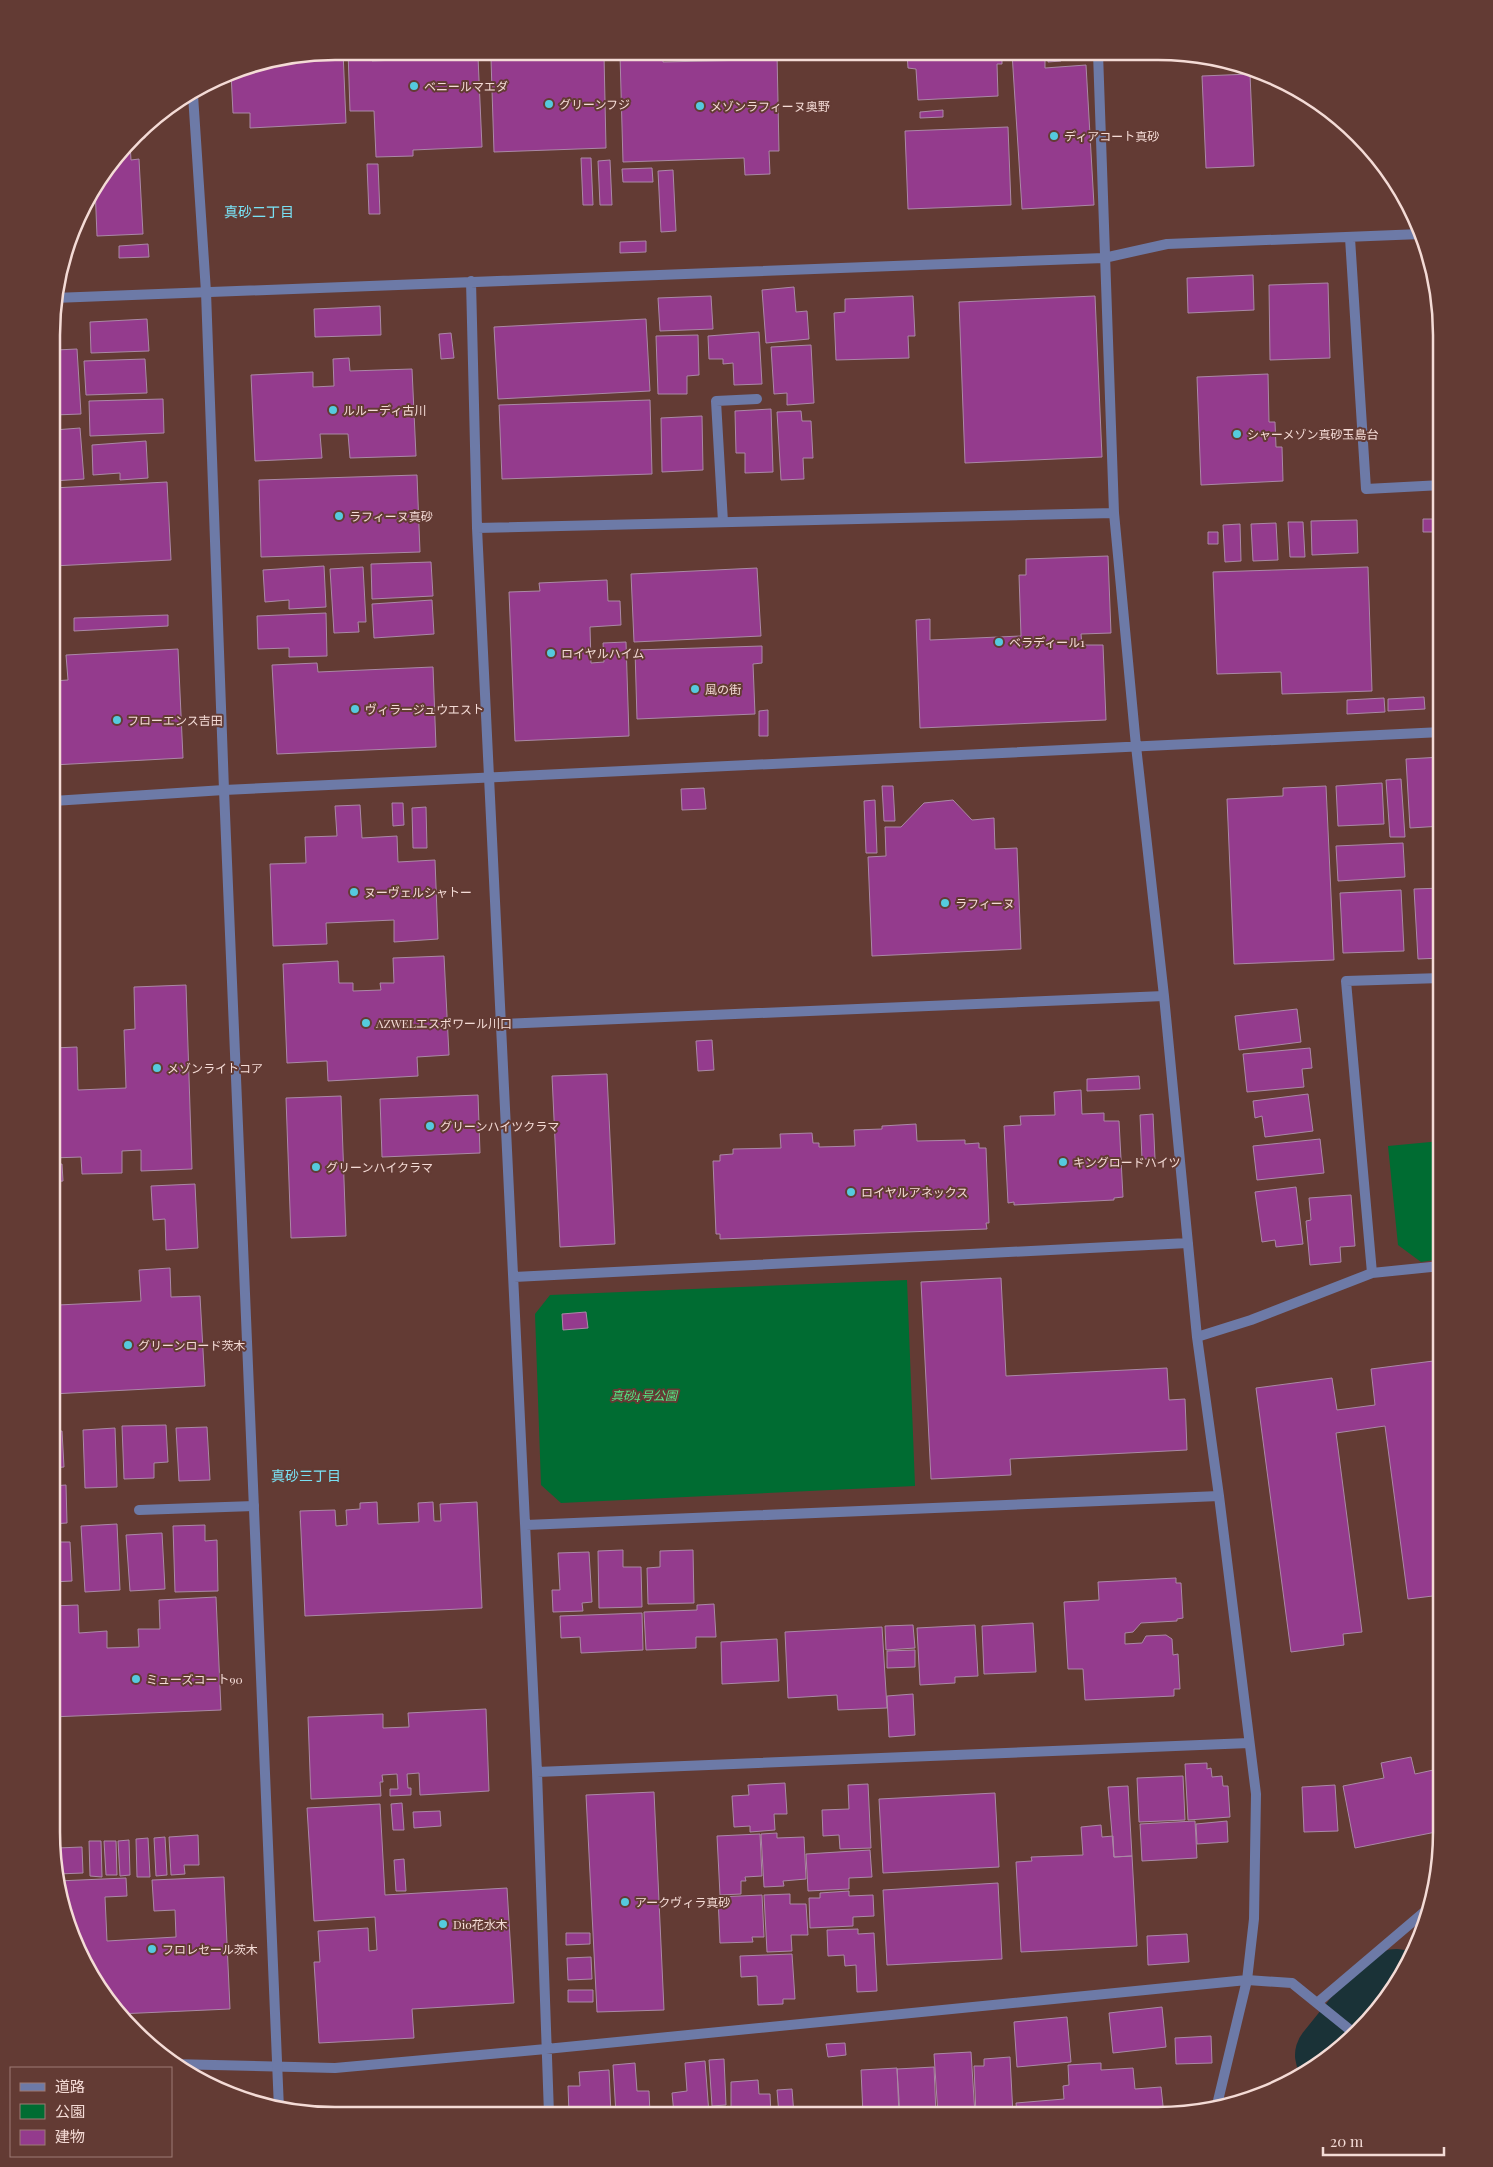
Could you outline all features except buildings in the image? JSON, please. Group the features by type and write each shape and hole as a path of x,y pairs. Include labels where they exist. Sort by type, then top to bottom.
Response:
{"street":[{"path":"1098,60 1114,513 1136,746 1164,996 1196,1337 1219,1496 1256,1794 1254,1919 1248,1980 1218,2101"},
{"path":"193,99 206,292 224,790 279,2101"},
{"path":"62,298 1104,258 1167,244 1414,234"},
{"path":"1350,238 1366,489 1433,486"},
{"path":"471,282 477,528 500,1024 514,1277 518,1400 526,1525 549,2107"},
{"path":"723,522 716,401 758,399"},
{"path":"477,528 1114,513"},
{"path":"60,801 224,790 489,779 1433,732"},
{"path":"1372,1273 1346,981 1433,978"},
{"path":"500,1024 1164,996"},
{"path":"514,1277 1188,1243"},
{"path":"1196,1337 1251,1320 1372,1273 1433,1267"},
{"path":"526,1525 1219,1496"},
{"path":"139,1510 254,1506"},
{"path":"537,1772 1249,1743"},
{"path":"1317,2003 1420,1916"},
{"path":"187,2064 336,2068 546,2050 1248,1980 1292,1983 1350,2030"}],"green space":[{"path":"1433,1142 1433,1260 1421,1262 1398,1245 1388,1146"},
{"name":"真砂4号公園","path":"907,1280 915,1486 561,1503 541,1485 535,1314 550,1295"}],"waterway":[{"path":"1362,2017 1365,2013"}],"place":[{"name":"ベニールマエダ","path":"414,86"},
{"name":"グリーンフジ","path":"549,104"},
{"name":"メゾンラフィーヌ奥野","path":"700,106"},
{"name":"ディアコート真砂","path":"1054,136"},
{"name":"ルルーディ古川","path":"333,410"},
{"name":"シャーメゾン真砂玉島台","path":"1237,434"},
{"name":"ラフィーヌ真砂","path":"339,516"},
{"name":"ベラディール1","path":"999,642"},
{"name":"ロイヤルハイム","path":"551,653"},
{"name":"風の街","path":"695,689"},
{"name":"ヴィラージュウエスト","path":"355,709"},
{"name":"フローエンス吉田","path":"117,720"},
{"name":"ヌーヴェルシャトー","path":"354,892"},
{"name":"ラフィーヌ","path":"945,903"},
{"name":"AZWELエスポワール川口","path":"366,1023"},
{"name":"メゾンライトコア","path":"157,1068"},
{"name":"グリーンハイツクラマ","path":"430,1126"},
{"name":"キングロードハイツ","path":"1063,1162"},
{"name":"グリーンハイクラマ","path":"316,1167"},
{"name":"ロイヤルアネックス","path":"851,1192"},
{"name":"グリーンロード茨木","path":"128,1345"},
{"name":"ミューズコート90","path":"136,1679"},
{"name":"アークヴィラ真砂","path":"625,1902"},
{"name":"Dio花水木","path":"443,1924"},
{"name":"フロレセール茨木","path":"152,1949"}],"district":[{"name":"真砂二丁目","path":"259,211"},
{"name":"真砂三丁目","path":"306,1475"}]}
